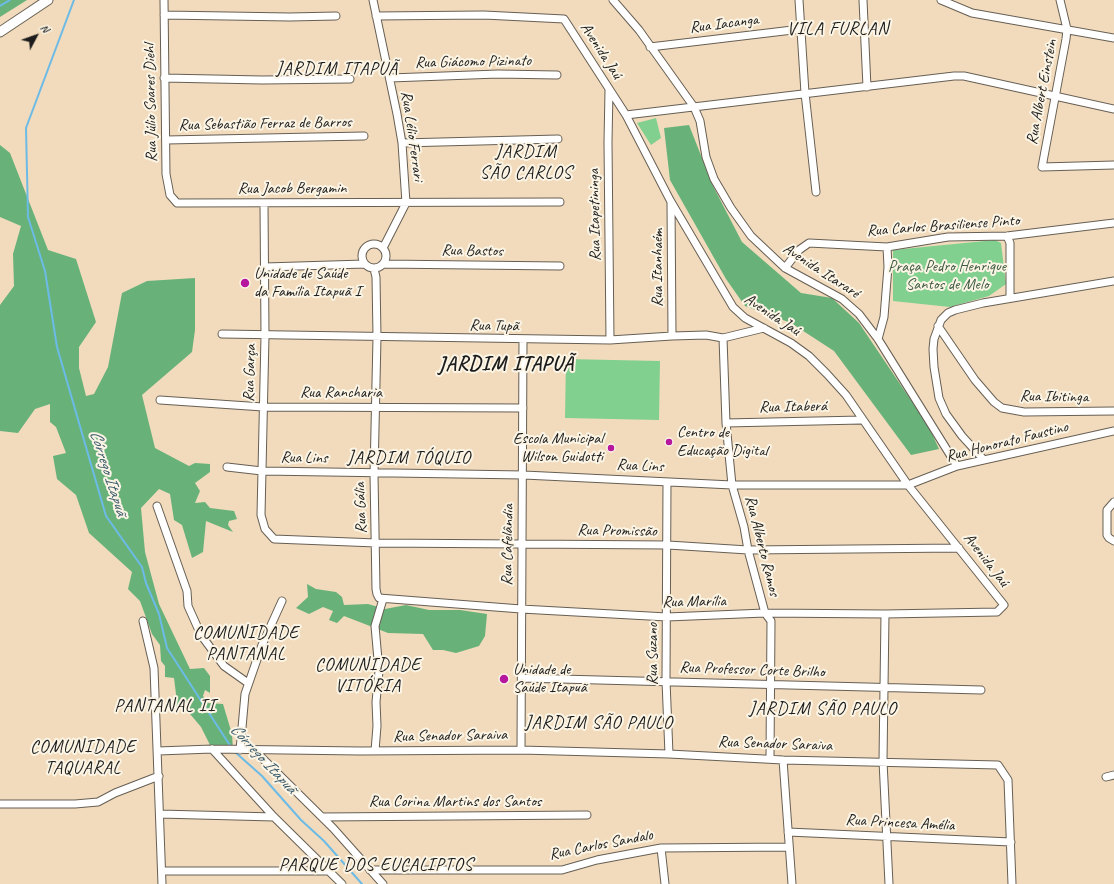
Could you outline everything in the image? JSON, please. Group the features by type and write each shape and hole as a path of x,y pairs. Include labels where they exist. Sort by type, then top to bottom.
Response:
{"street":[{"path":"0,32 48,0"},
{"name":"Rua Júlio Soares Diehl","path":"164,0 164,78 168,188 170,195 177,203"},
{"name":"Rua Lélio Ferrari","path":"373,0 402,143 406,203 383,248"},
{"name":"Avenida Itararé","path":"613,0 639,30 694,107 700,121 706,157 720,191 751,236 785,268 849,304 878,339 957,466"},
{"path":"799,0 805,93 816,192"},
{"path":"863,0 867,87"},
{"path":"941,0 972,13 1114,38"},
{"name":"Rua Albert Einstein","path":"1060,0 1067,29 1056,97 1042,167 1114,164"},
{"name":"Avenida Jaú","path":"376,16 484,14 564,19 626,116 670,200 737,313 782,337 809,356 846,395 861,420 908,485 1004,605"},
{"path":"164,15 290,17 336,16"},
{"name":"Rua Iacanga","path":"650,47 801,29"},
{"name":"Rua Giácomo Pizinato","path":"390,78 498,74 557,75"},
{"path":"626,116 805,93 867,87 934,78 964,76 1114,109"},
{"path":"164,78 262,80 350,79"},
{"name":"Rua Itapetininga","path":"609,90 608,142 610,340"},
{"name":"Rua Sebastião Ferraz de Barros","path":"166,140 364,136"},
{"path":"402,143 558,139"},
{"name":"Rua Itanhaém","path":"670,200 672,336"},
{"name":"Rua Jacob Bergamin","path":"177,203 264,204 560,202"},
{"name":"Rua Garça","path":"264,204 265,336 262,407 262,522 265,529 274,539"},
{"name":"Rua Carlos Brasiliense Pinto","path":"785,268 799,250 809,243 887,246 948,237 1007,236 1114,223"},
{"path":"1007,236 1010,243 1010,297"},
{"path":"265,267 364,264 374,268 383,264 386,258 383,248 374,244 366,247 362,253 364,264"},
{"path":"878,339 884,317 888,267 887,246"},
{"name":"Rua Bastos","path":"383,264 560,266"},
{"name":"Rua Gália","path":"374,268 376,277 377,337 377,407 374,474 377,594 383,599"},
{"path":"984,460 962,436 946,414 939,398 933,349 938,326 948,313 955,310 1010,297 1114,280"},
{"name":"Rua Ibitinga","path":"938,326 974,380 994,402 1002,408 1024,412 1114,411"},
{"name":"Rua Tupã","path":"222,334 523,340 610,340 706,335 723,338 764,328"},
{"name":"Rua Alberto Ramos","path":"723,338 726,423 732,485 765,613 771,621 770,758"},
{"name":"Rua Cafelândia","path":"521,750 521,609 524,475 523,340"},
{"name":"Rua Rancharia","path":"160,400 262,407 523,408"},
{"name":"Rua Itaberá","path":"726,423 861,420"},
{"name":"Rua Honorato Faustino","path":"908,485 957,466 1114,431"},
{"name":"Rua Lins","path":"227,467 262,472 524,475 732,485 908,485"},
{"name":"Rua Suzano","path":"667,482 668,545 666,681 669,754"},
{"path":"1114,502 1107,510 1107,535 1114,541"},
{"path":"157,506 187,591 188,606 201,635 224,666 248,683"},
{"name":"Rua Promissão","path":"274,539 376,543 668,545 748,550 959,548"},
{"path":"375,751 377,726 376,702 379,671 375,626 383,599"},
{"name":"Rua Marília","path":"383,599 521,609 667,617 765,613 885,614 997,612 1004,605"},
{"path":"240,750 242,714 248,683 262,645 282,601"},
{"path":"885,614 883,761 889,884"},
{"path":"143,621 154,668 162,884"},
{"name":"Rua Professor Corte Brilho","path":"522,678 981,690"},
{"path":"212,749 274,817 342,884"},
{"name":"Rua Senador Saraiva","path":"158,751 212,749 375,751 521,750 669,754 770,758 783,760 883,761 998,765 1008,780 1011,842"},
{"path":"254,750 322,817 383,884"},
{"path":"783,760 792,884"},
{"path":"1106,777 1114,775"},
{"path":"0,804 75,804 98,802 115,793 159,776"},
{"path":"160,814 274,817"},
{"name":"Rua Corina Martins dos Santos","path":"322,817 587,815"},
{"name":"Rua Princesa Amélia","path":"788,832 1011,842"},
{"path":"1011,842 1012,884"},
{"name":"Rua Carlos Sandalo","path":"370,870 562,870 597,860 662,848 789,847"},
{"path":"662,848 665,884"},
{"path":"162,871 329,871"}],"green space":[{"path":"0,0 27,0 0,17"},
{"path":"656,118 661,138 651,145 637,123"},
{"path":"689,125 713,186 742,242 801,293 832,298 859,323 929,427 939,449 911,455 834,351 791,323 745,306 726,279 670,180 664,128"},
{"path":"0,145 10,153 48,250 76,259 96,322 79,347 79,368 86,396 94,394 108,367 122,293 147,281 195,278 195,330 192,352 142,395 155,448 189,466 195,463 210,464 210,472 195,483 200,491 195,503 205,502 210,508 234,511 237,519 229,521 228,525 233,532 206,521 203,552 192,558 182,525 174,520 170,494 159,489 141,508 145,552 159,604 190,669 204,668 210,676 210,693 205,690 203,696 208,703 223,704 232,734 233,750 212,749 201,727 185,708 174,707 176,694 174,678 165,677 165,666 161,661 160,645 152,634 140,601 128,589 132,572 89,533 76,495 57,479 53,456 66,453 56,427 50,422 50,404 35,409 18,433 0,431 0,305 14,286 13,254 21,226 0,217"},
{"name":"Praça Pedro Henrique Santos de Melo","path":"995,240 1001,243 1006,284 989,296 950,307 893,301 893,250"},
{"path":"566,359 660,361 659,420 565,418"},
{"path":"307,584 316,589 336,592 342,597 344,605 368,604 385,609 406,605 429,610 460,610 487,614 485,636 479,646 456,653 443,650 433,650 423,634 388,633 344,616 337,623 329,620 333,611 323,607 309,614 296,608 308,597"}],"waterway":[{"path":"0,6 10,0"},
{"name":"Córrego Itapuã","path":"74,0 26,128 28,217 45,271 57,347 106,516 142,567 146,583 159,614 167,648 231,747"},
{"name":"Córrego Itapuã","path":"235,752 262,776 301,820 324,841 362,884"}],"place":[{"name":"Unidade de Saúde da Família Itapuã I","path":"245,283"},
{"name":"Centro de Educação Digital","path":"669,442"},
{"name":"Escola Municipal Wilson Guidotti","path":"611,448"},
{"name":"Unidade de Saúde Itapuã","path":"504,679"}],"district":[{"name":"VILA FURLAN","path":"838,29"},
{"name":"JARDIM ITAPUÃ","path":"337,69"},
{"name":"JARDIM SÃO CARLOS","path":"526,162"},
{"name":"JARDIM ITAPUÃ","path":"506,365"},
{"name":"JARDIM TÓQUIO","path":"409,458"},
{"name":"COMUNIDADE PANTANAL","path":"246,643"},
{"name":"COMUNIDADE VITÓRIA","path":"368,675"},
{"name":"PANTANAL II","path":"165,706"},
{"name":"JARDIM SÃO PAULO","path":"823,709"},
{"name":"JARDIM SÃO PAULO","path":"599,723"},
{"name":"COMUNIDADE TAQUARAL","path":"83,757"},
{"name":"PARQUE DOS EUCALIPTOS","path":"376,865"}]}
